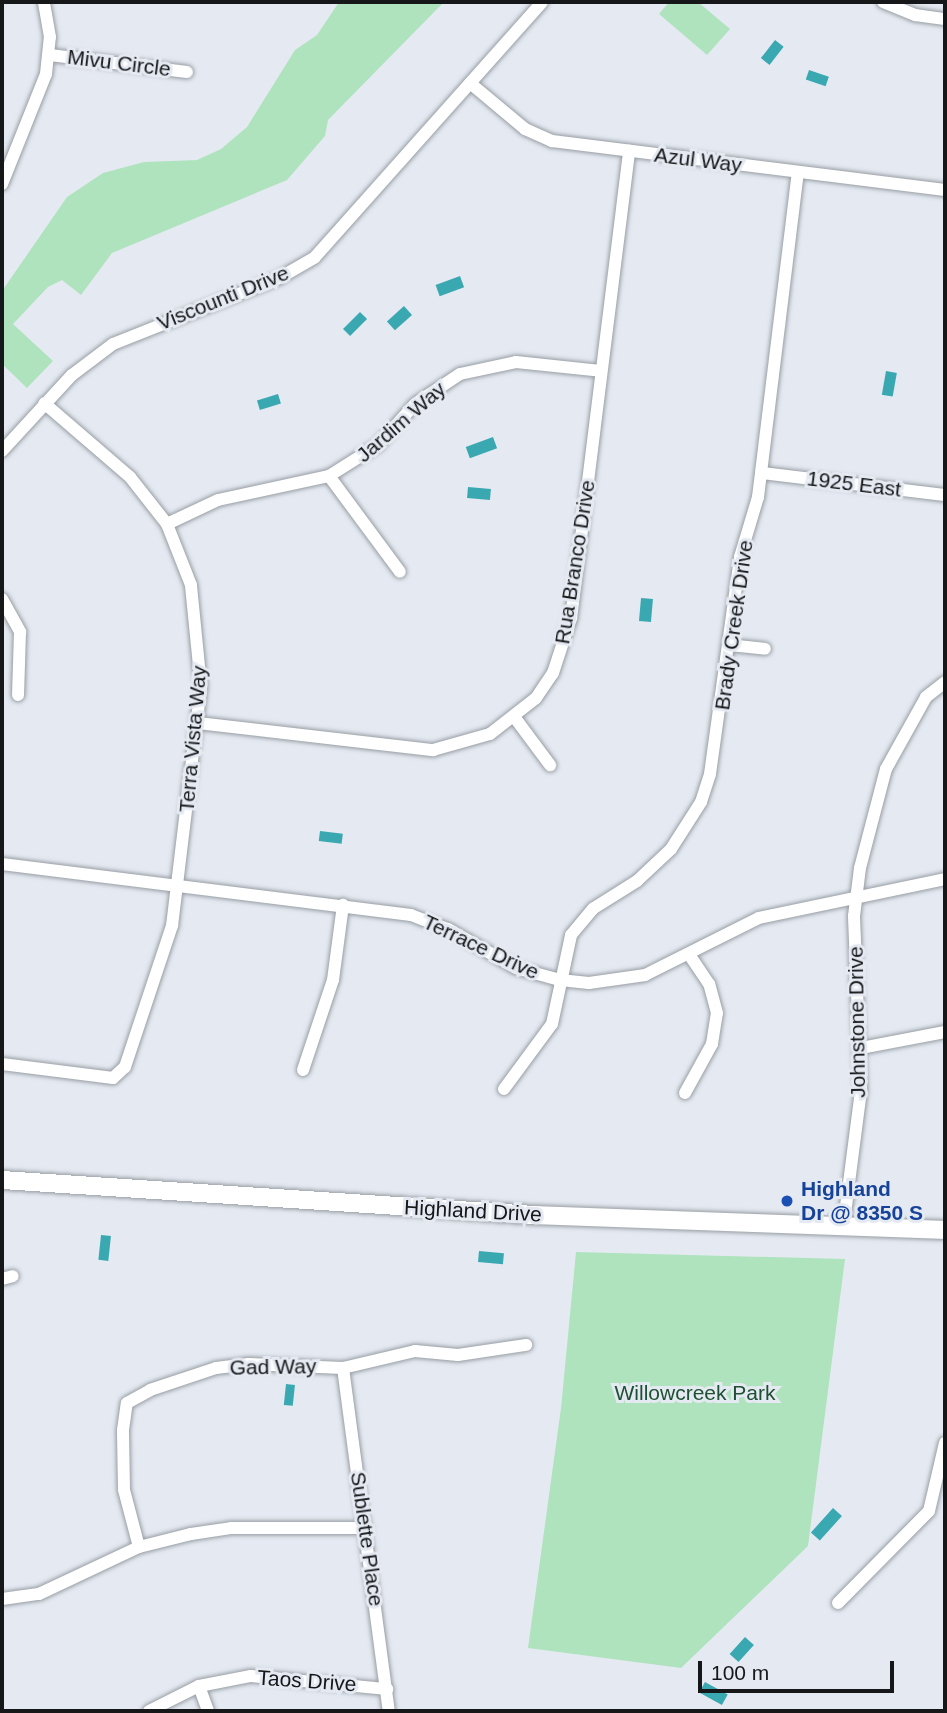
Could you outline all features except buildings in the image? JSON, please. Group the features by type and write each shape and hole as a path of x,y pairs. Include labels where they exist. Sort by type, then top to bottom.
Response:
{"main road":[{"name":"Highland Drive","path":"2,1180 403,1207 843,1229 945,1230"}],"street":[{"path":"2,184 38,97 50,55 44,2"},
{"name":"Viscounti Drive","path":"2,451 44,403 113,344 281,277 315,257 542,2"},
{"path":"883,2 915,15 945,19"},
{"name":"Mivu Circle","path":"50,55 187,72"},
{"name":"Azul Way","path":"470,83 538,136 629,151 945,190"},
{"name":"Rua Branco Drive","path":"198,723 433,750 472,741 515,718 548,682 564,646 629,151"},
{"name":"Brady Creek Drive","path":"504,1089 552,1024 571,935 581,920 657,864 687,828 701,802 716,749 740,557 762,472 799,172"},
{"name":"Jardim Way","path":"167,524 218,500 329,476 378,445 415,404 460,374 516,362 601,371"},
{"name":"Terra Vista Way","path":"2,1064 113,1077 125,1067 162,966 177,885 198,723 198,617 182,554 167,524 130,477 44,403"},
{"name":"1925 East","path":"762,472 945,495"},
{"path":"329,476 400,572"},
{"path":"2,599 20,632 18,695"},
{"path":"729,645 765,649"},
{"name":"Johnstone Drive","path":"843,1229 861,1091 856,898 886,769 926,697 945,682"},
{"path":"515,718 550,765"},
{"name":"Terrace Drive","path":"2,864 343,905 431,921 516,968 560,981 620,981 668,967 759,918 945,879"},
{"path":"303,1070 333,980 343,905"},
{"path":"685,1093 712,1044 717,1013 712,992 689,954"},
{"path":"861,1048 945,1032"},
{"name":"Gad Way","path":"139,1547 124,1490 127,1403 216,1368 287,1363 343,1368 415,1351 458,1355 526,1345"},
{"name":"Sublette Place","path":"343,1368 389,1711"},
{"path":"838,1603 929,1511 945,1443"},
{"path":"2,1599 59,1586 139,1547 231,1528 366,1528"},
{"name":"Taos Drive","path":"149,1711 199,1686 275,1676 387,1689"},
{"path":"199,1686 208,1711"}],"green space":[{"path":"339,2 444,2 328,120 325,136 287,180 112,253 81,295 62,280 48,287 13,324 53,361 27,388 2,364 2,291 67,197 103,173 144,162 197,160 221,149 247,127 295,50 317,35"},
{"path":"669,2 698,2 730,29 707,55 659,14"},
{"name":"Willowcreek Park","path":"576,1252 845,1259 808,1546 681,1668 528,1648 561,1408"}],"water":[{"path":"775,40 784,47 770,65 761,58"},
{"path":"809,70 829,77 826,86 806,79"},
{"path":"460,276 464,287 440,296 436,285"},
{"path":"404,306 412,315 395,330 387,321"},
{"path":"360,312 367,319 350,336 343,329"},
{"path":"886,371 897,373 893,397 882,395"},
{"path":"278,394 281,404 260,410 257,400"},
{"path":"493,437 497,448 470,458 466,447"},
{"path":"468,487 491,489 490,500 467,498"},
{"path":"641,598 653,599 651,622 639,621"},
{"path":"320,831 343,834 342,844 319,841"},
{"path":"101,1235 111,1236 108,1261 98,1260"},
{"path":"479,1251 504,1253 503,1264 478,1262"},
{"path":"286,1384 295,1385 293,1406 284,1405"},
{"path":"833,1508 842,1516 820,1541 811,1533"},
{"path":"745,1637 754,1645 739,1662 730,1654"},
{"path":"705,1682 728,1695 722,1705 699,1692"}],"place":[{"name":"Highland Dr @ 8350 S","path":"787,1201"}]}
